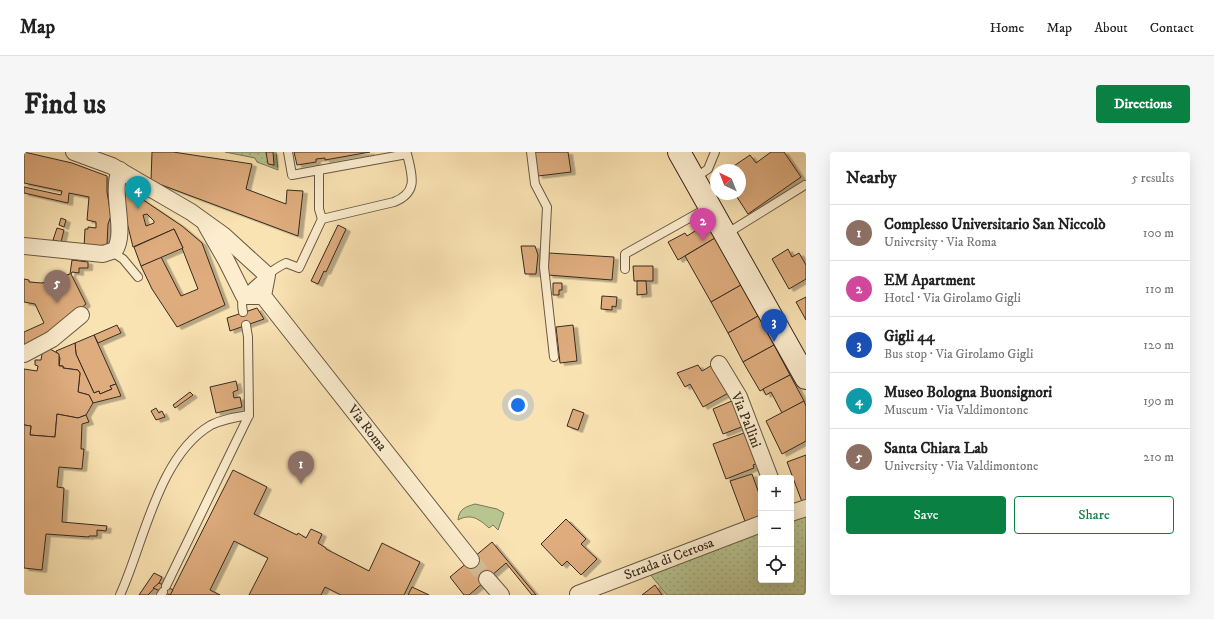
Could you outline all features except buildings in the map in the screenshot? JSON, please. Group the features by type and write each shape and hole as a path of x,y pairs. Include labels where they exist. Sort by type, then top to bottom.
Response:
{"main road":[{"path":"679,152 806,378"}],"street":[{"path":"74,152 107,163 120,170 191,212 223,235 267,275 263,296 244,296 226,260 204,222"},
{"path":"24,246 103,254 112,252 116,248 118,241 116,186 120,170"},
{"name":"Via Roma","path":"263,296 470,560"},
{"path":"24,354 52,339 81,315"},
{"name":"Via Pallini","path":"719,364 740,401 769,475"},
{"path":"794,512 806,508"},
{"name":"Strada di Certosa","path":"578,594 758,525"},
{"path":"487,579 501,595"}],"lane":[{"path":"288,152 292,175 388,155 407,154 412,180 411,187 406,195 394,202 322,220"},
{"path":"531,152 535,184 547,207 544,267 554,357"},
{"path":"694,179 708,169 715,152"},
{"path":"243,312 242,302 244,296 267,275 286,263 299,268 322,220 319,209 319,170"},
{"path":"725,235 805,185"},
{"path":"625,269 626,254 710,206"},
{"path":"112,252 127,263 138,277"},
{"path":"163,591 249,415 248,337 246,325"},
{"path":"120,595 161,490 182,453 193,440 210,426 227,419 249,415"}],"green space":[{"path":"225,152 276,152 278,170 257,162 255,158"},
{"path":"475,504 497,509 504,513 498,530 493,525 489,528 482,522 471,517 458,520 463,509"},
{"path":"806,514 805,595 667,595 649,573 758,532 758,583 794,583 794,518"}],"tunnel":[{"path":"471,560 487,579"}],"place":[{"name":"Museo Bologna Buonsignori","path":"138,209"},
{"name":"EM Apartment","path":"703,241"},
{"name":"Santa Chiara Lab","path":"57,303"},
{"name":"Gigli 44","path":"774,342"},
{"name":"Complesso Universitario San Niccolò","path":"301,484"}]}
